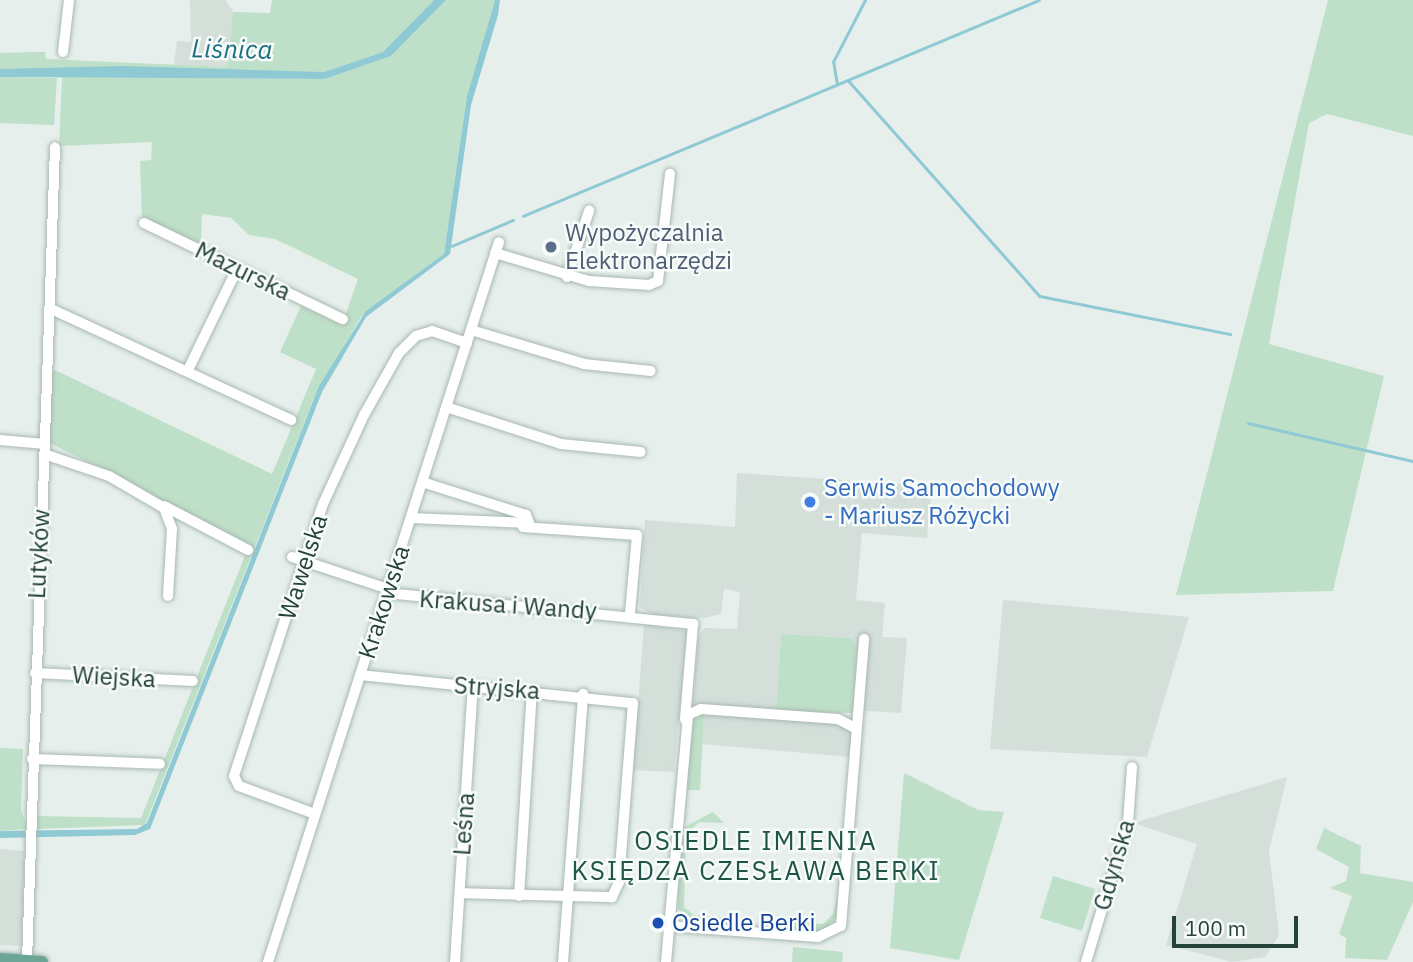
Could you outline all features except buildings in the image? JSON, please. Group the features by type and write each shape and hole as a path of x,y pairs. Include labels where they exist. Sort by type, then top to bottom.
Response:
{"main road":[{"path":"0,959 42,962"}],"street":[{"path":"63,52 69,0"},
{"name":"Lutyków","path":"27,961 55,147"},
{"path":"495,253 568,276 618,285 658,281 670,174"},
{"path":"568,276 589,211"},
{"name":"Mazurska","path":"144,223 343,319"},
{"name":"Krakowska","path":"268,962 499,242"},
{"path":"188,370 237,269"},
{"path":"48,308 188,370 291,420"},
{"path":"471,330 594,366 651,371"},
{"name":"Wawelska","path":"315,814 239,786 234,776 323,504 399,353 427,331 467,343"},
{"path":"446,407 561,444 641,452"},
{"path":"0,440 44,449 63,456 248,550"},
{"path":"422,482 526,515 523,527"},
{"path":"157,502 172,529 169,596"},
{"path":"411,518 637,535 630,614"},
{"name":"Krakusa i Wandy","path":"292,557 388,591 630,614 693,624 685,723"},
{"path":"669,926 818,937 839,928 846,903 864,639"},
{"name":"Wiejska","path":"35,673 192,681"},
{"name":"Stryjska","path":"360,675 583,694 633,703 617,889 606,901 568,900"},
{"name":"Leśna","path":"455,962 473,686"},
{"path":"519,896 532,690"},
{"path":"563,962 583,694"},
{"path":"666,962 685,723 701,709 838,719 857,729"},
{"path":"32,759 160,764"},
{"name":"Gdyńska","path":"1086,962 1128,823 1132,767"},
{"path":"460,893 568,900"}],"shaded area":[{"path":"190,0 226,0 233,12 227,67 174,65 177,41 191,42"},
{"path":"737,473 932,486 927,538 862,533 856,600 885,603 882,637 907,638 901,713 853,710 856,648 850,638 781,634 776,711 693,707 698,638 704,628 737,629 740,592 724,589 721,614 704,618 652,615 640,607 645,520 735,527"},
{"path":"1003,600 1189,617 1147,757 990,749"},
{"path":"644,624 687,631 674,772 633,770"},
{"path":"704,713 845,725 853,737 851,757 702,744"},
{"path":"1287,777 1269,851 1279,935 1265,957 1232,962 1166,945 1197,844 1133,823"},
{"path":"0,849 25,851 21,946 0,945"}],"green space":[{"path":"272,0 434,0 383,52 324,72 0,69 0,53 32,52 45,52 46,59 227,67 233,12 270,13"},
{"path":"446,0 495,0 467,96 444,254 361,317 313,400 145,825 35,829 35,816 141,818 246,553 151,494 48,442 50,376 55,370 272,474 316,369 280,352 301,306 342,325 358,279 275,239 249,235 231,218 202,214 201,244 142,218 140,161 151,160 152,142 59,146 62,77 325,79 391,56"},
{"path":"1328,0 1413,0 1413,136 1327,114 1309,123 1269,344 1384,376 1333,591 1176,595"},
{"path":"0,77 57,78 54,125 0,123"},
{"path":"781,634 851,638 856,648 853,713 776,711"},
{"path":"704,713 700,790 684,790 690,722"},
{"path":"0,748 23,749 21,809 27,829 0,831"},
{"path":"904,773 978,810 1004,812 959,960 890,948"},
{"path":"713,812 724,823 699,822 686,835 684,907 694,915 749,920 749,927 689,921 678,909 681,829"},
{"path":"1324,828 1361,846 1360,873 1413,882 1413,902 1387,960 1345,958 1346,938 1339,934 1352,896 1330,888 1346,881 1349,867 1316,849"},
{"path":"1053,876 1095,889 1082,931 1040,918"},
{"path":"840,887 842,910 824,932 763,926 768,921 823,924 833,914"},
{"path":"793,947 843,952 842,962 792,962"}],"water":[{"path":"434,0 446,0 391,56 325,79 0,77 0,69 122,66 324,72 383,52"},
{"path":"495,0 500,0 498,15 471,105 450,254 366,317 322,392 150,829 135,835 0,838 0,831 137,829 147,823 319,386 366,311 444,254 467,96"}],"waterway":[{"path":"837,84 833,62 865,0"},
{"path":"523,216 1039,0"},
{"path":"848,80 1040,296 1230,334"},
{"path":"452,246 513,220"},
{"path":"1248,423 1413,461"}],"place":[{"name":"Wypożyczalnia Elektronarzędzi","path":"551,247"},
{"name":"Serwis Samochodowy - Mariusz Różycki","path":"810,502"},
{"name":"Osiedle Berki","path":"658,923"}],"district":[{"name":"OSIEDLE IMIENIA KSIĘDZA CZESŁAWA BERKI","path":"756,856"}],"water label":[{"name":"Liśnica","path":"232,49"}]}
